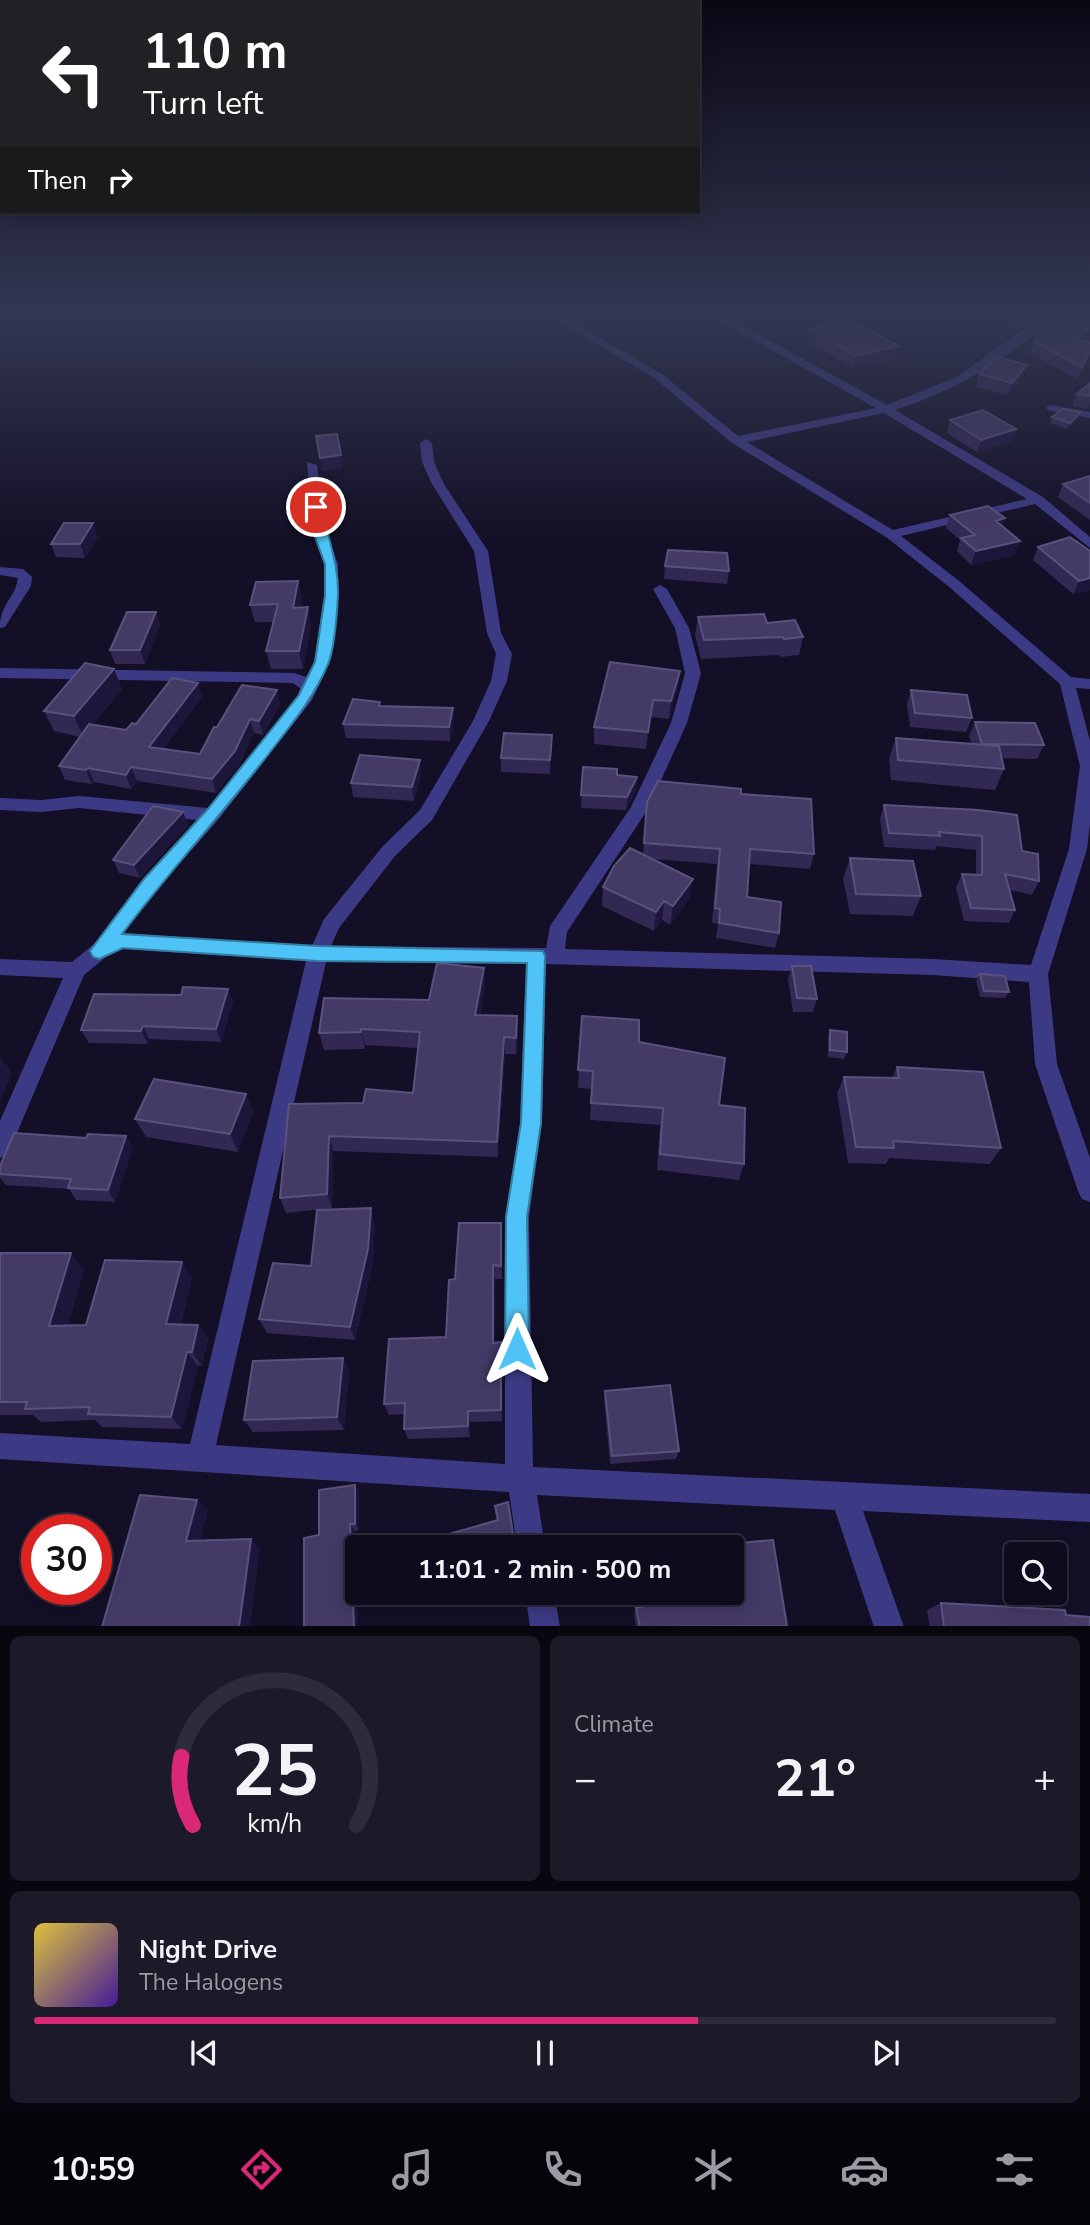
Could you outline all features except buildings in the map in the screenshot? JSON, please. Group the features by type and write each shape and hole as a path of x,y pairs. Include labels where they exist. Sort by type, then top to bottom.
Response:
{"street":[{"path":"675,390 736,440 891,534 953,583 1067,682 1087,766 1084,850 1038,974 1046,1065 1090,1191"},
{"path":"851,390 1038,500 1090,544"},
{"path":"736,440 836,421 936,390"},
{"path":"1051,408 1090,415"},
{"path":"200,1458 318,954 331,924 389,851 426,815 481,721 499,681 503,654 494,633 481,551 438,484 428,461 426,443"},
{"path":"0,1147 76,970 99,951 150,884 212,815 306,696 322,662 331,596 331,564 320,534 311,465"},
{"path":"891,534 1038,500"},
{"path":"0,571 18,572 25,577 24,586 0,624"},
{"path":"529,1535 519,1478 517,1217 531,1123 546,957 557,931 639,810 679,723 693,673 682,628 660,589"},
{"path":"0,673 294,678 303,681 308,687"},
{"path":"1067,682 1090,684"},
{"path":"0,804 41,806 79,802 212,815"},
{"path":"99,951 121,941 318,954 933,967 1038,974"},
{"path":"0,967 76,970"},
{"path":"0,1446 519,1478 1090,1508"},
{"path":"844,1496 889,1626"},
{"path":"541,1605 545,1626"}],"route":[{"path":"316,507 320,534 331,564 331,596 322,662 306,696 212,815 150,884 99,951 121,941 318,954 536,956 531,1123 517,1217 517,1349"}]}
